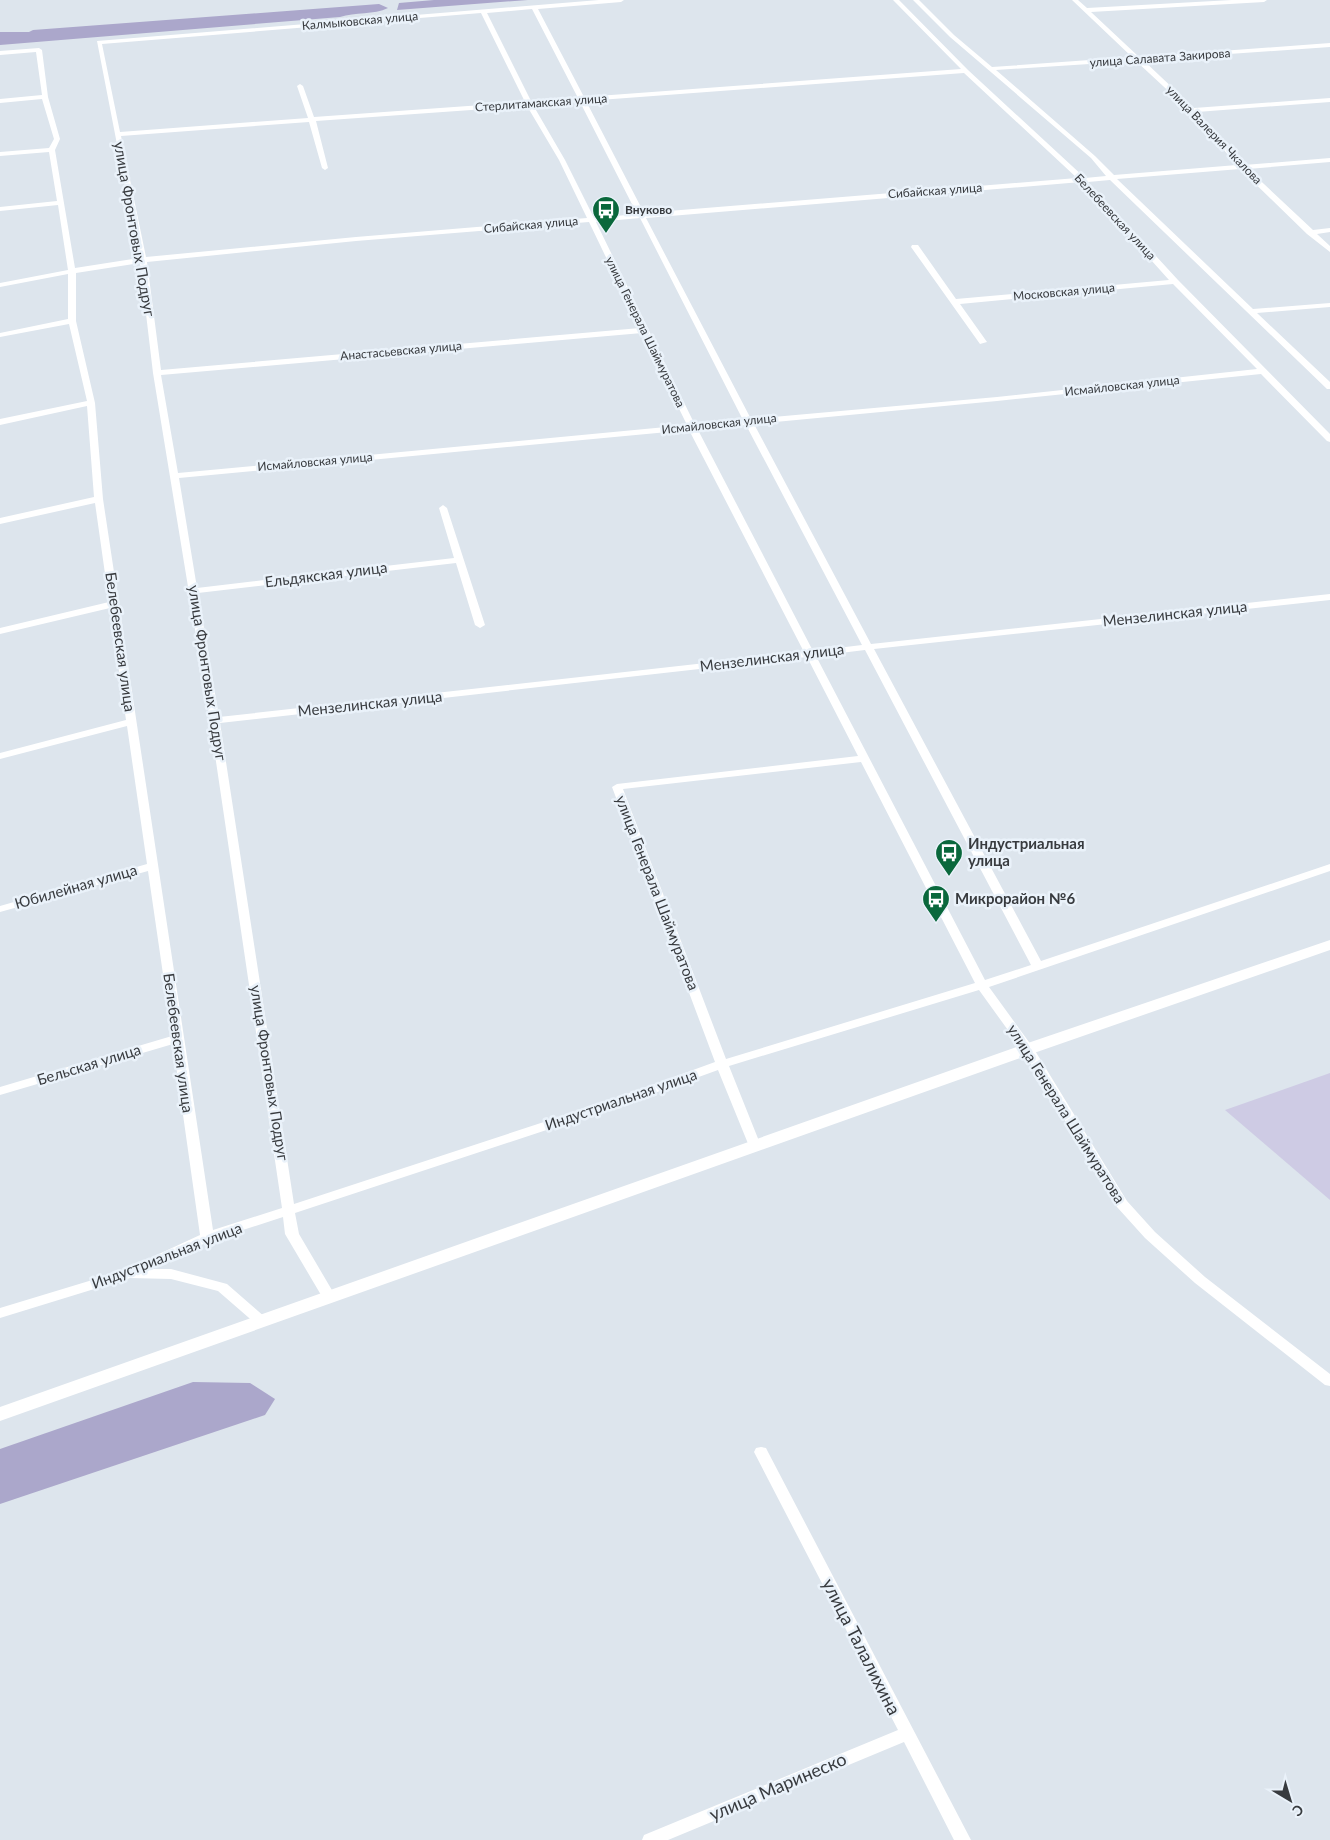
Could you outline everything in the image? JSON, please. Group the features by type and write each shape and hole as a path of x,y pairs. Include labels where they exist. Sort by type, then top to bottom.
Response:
{"street":[{"name":"Калмыковская улица","path":"99,42 621,0"},
{"name":"Белебеевская улица","path":"896,0 966,71 1082,179 1175,282 1330,440"},
{"name":"Белебеевская улица","path":"916,0 990,70 1093,157 1112,178 1330,387"},
{"name":"улица Валерия Чкалова","path":"1075,0 1192,110 1242,167 1330,250"},
{"path":"1087,10 1264,0"},
{"path":"534,7 748,421 870,647 1003,905 1038,967"},
{"name":"улица Генерала Шаймуратова","path":"483,11 529,104 562,160 692,427 982,985 1028,1049 1122,1204 1150,1235 1200,1280 1330,1381"},
{"name":"улица Фронтовых Подруг","path":"99,42 142,260 157,373 215,721 292,1234 329,1297"},
{"name":"улица Салавата Закирова","path":"990,70 1330,45"},
{"name":"Белебеевская улица","path":"0,53 39,50 45,97 57,140 52,150 72,272 72,321 91,403 99,499 207,1237"},
{"name":"Стерлитамакская улица","path":"116,134 966,71"},
{"path":"300,86 312,120 325,168"},
{"path":"0,101 45,97"},
{"path":"1192,110 1330,100"},
{"path":"0,154 52,150"},
{"name":"Сибайская улица","path":"0,285 142,260 356,239 1330,160"},
{"path":"0,208 60,203"},
{"path":"1310,232 1330,230"},
{"path":"915,247 983,342"},
{"name":"Московская улица","path":"954,302 1175,282"},
{"path":"1252,311 1330,304"},
{"path":"0,335 72,321"},
{"name":"Анастасьевская улица","path":"157,373 644,330"},
{"name":"Исмайловская улица","path":"174,476 997,399 1263,372"},
{"path":"0,422 91,403"},
{"path":"0,521 99,499"},
{"path":"443,508 480,625"},
{"name":"Ельдякская улица","path":"193,591 458,560"},
{"name":"Мензелинская улица","path":"215,721 870,647 1330,598"},
{"path":"0,631 114,604"},
{"path":"0,756 131,722"},
{"name":"улица Генерала Шаймуратова","path":"755,1146 617,788 864,758"},
{"name":"Юбилейная улица","path":"0,908 152,866"},
{"name":"Индустриальная улица","path":"0,1313 127,1274 207,1237 612,1104 722,1064 1038,967 1330,866"},
{"path":"0,1414 1028,1049 1330,945"},
{"name":"Бельская улица","path":"0,1091 178,1038"},
{"path":"127,1274 171,1274 222,1287 262,1321"},
{"name":"улица Талалихина","path":"761,1452 906,1734 963,1840"},
{"name":"улица Маринеско","path":"650,1840 906,1734"}],"shaded area":[{"path":"434,0 528,0 397,10 399,3"},
{"path":"379,4 388,8 377,12 340,17 0,45 0,32 29,32 33,30"},
{"path":"1330,1073 1330,1200 1225,1110"},
{"path":"193,1382 250,1383 275,1399 265,1415 0,1504 0,1449"}],"place":[{"name":"Внуково","path":"606,234"},
{"name":"Индустриальная улица","path":"949,877"},
{"name":"Микрорайон №6","path":"936,923"}]}
